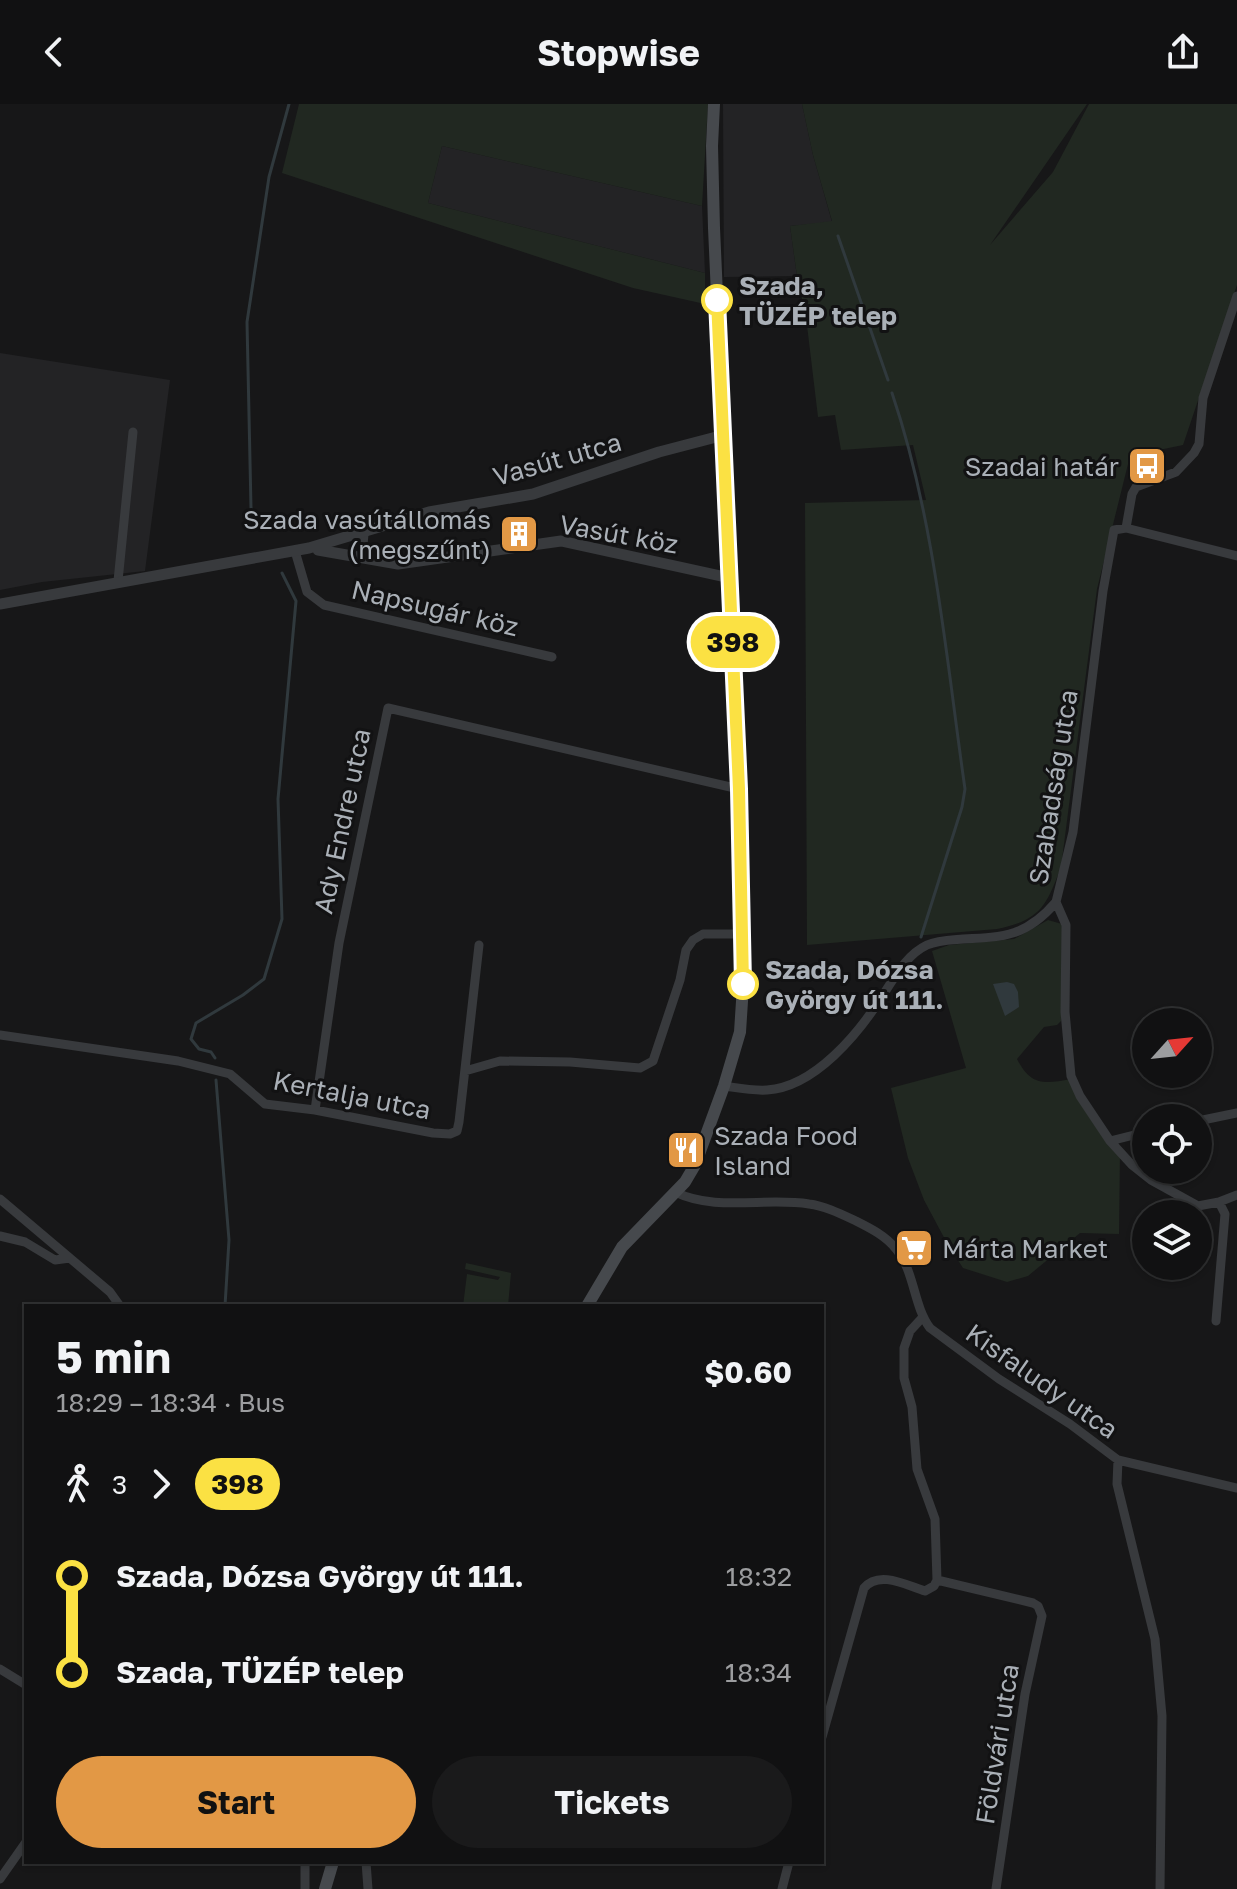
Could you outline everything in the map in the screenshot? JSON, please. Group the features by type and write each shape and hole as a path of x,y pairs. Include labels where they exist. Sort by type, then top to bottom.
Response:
{"main road":[{"path":"588,1304 622,1247 675,1192 695,1165 740,1032 743,986 739,789 713,180 714,104"},
{"path":"325,1889 332,1864"}],"street":[{"path":"1237,296 1203,398 1199,444 1176,472 1136,487 1126,528 1237,556"},
{"path":"118,581 133,432"},
{"name":"Vasút utca","path":"0,604 309,548 429,512 533,494 659,452 724,435"},
{"name":"Szabadság utca","path":"1126,528 1114,530 1103,591 1071,841 1056,902 1066,925 1065,1012 1071,1076 1080,1096 1110,1141 1151,1180 1198,1206 1237,1195"},
{"path":"364,534 366,558"},
{"name":"Vasút köz","path":"309,548 398,564 561,541 730,578"},
{"name":"Napsugár köz","path":"295,551 307,592 324,605 552,657"},
{"name":"Ady Endre utca","path":"315,1110 339,943 388,708 739,789"},
{"path":"724,1086 767,1090 794,1084 807,1077 842,1048 880,1000 900,968 918,950 945,940 1013,935 1035,923 1056,902"},
{"path":"465,1071 500,1061 647,1066 653,1061 680,980 686,950 693,940 703,934 742,934"},
{"name":"Kertalja utca","path":"0,1035 191,1064 230,1074 265,1104 450,1134 457,1131 459,1122 479,945"},
{"path":"1212,1118 1237,1113"},
{"path":"1110,1141 1132,1136"},
{"name":"Kisfaludy utca","path":"675,1192 693,1201 810,1204 838,1212 867,1226 889,1242 901,1256 922,1318 930,1328 1118,1460 1117,1484 1155,1639 1162,1716 1160,1889"},
{"path":"0,1199 110,1292 119,1304"},
{"path":"1216,1321 1225,1214 1219,1202"},
{"path":"0,1236 25,1242 55,1260 70,1258"},
{"path":"824,1730 864,1588 876,1579 887,1579 925,1591 937,1580 935,1519 917,1469 912,1407 904,1378 904,1348 910,1331 922,1318"},
{"path":"1118,1460 1237,1488"},
{"name":"Földvári utca","path":"937,1580 1033,1603 1038,1606 1042,1616 1023,1707 996,1889"},
{"path":"0,1669 24,1684"},
{"path":"0,1879 24,1845"},
{"path":"305,1864 305,1889"},
{"path":"366,1864 368,1889"},
{"path":"782,1889 788,1864"}],"shaded area":[{"path":"299,104 708,104 702,206 442,146 428,203 705,273 705,304 633,288 282,173"},
{"path":"723,104 802,104 832,222 790,226 797,276 724,277"},
{"path":"802,104 1087,104 990,245 1053,172 1089,104 1237,104 1237,285 1183,445 1130,456 1097,589 1061,867 1040,910 1023,921 997,929 807,945 805,503 926,500 913,445 841,450 835,415 818,417 806,317 790,226 832,221"},
{"path":"442,146 702,206 705,273 428,203"},
{"path":"0,353 170,380 145,571 42,582 0,590"},
{"path":"1048,920 1062,924 1061,1021 1057,1025 1044,1027 1017,1059 1033,1079 1053,1082 1071,1079 1091,1118 1120,1150 1119,1234 1080,1233 1028,1276 1007,1282 963,1268 948,1245 924,1200 908,1158 891,1088 966,1068 932,951 949,945 1014,939"},
{"path":"993,984 1014,984 1018,992 1019,1007 1005,1016"},
{"path":"466,1263 511,1273 508,1304 463,1304 467,1274 498,1280 500,1277 465,1269"}],"waterway":[{"path":"261,528 251,508 247,322 269,177 289,104"},
{"path":"838,236 888,380"},
{"path":"892,393 907,441 929,539 965,789 921,937"},
{"path":"215,1058 211,1052 199,1049 191,1039 196,1023 264,979 282,919 278,799 296,601 282,573"},
{"path":"216,1080 229,1240 225,1304"}],"bus line":[{"name":"398","path":"717,300 739,789 743,984"}],"place":[{"name":"Szada, TÜZÉP telep","path":"717,300"},
{"name":"Szadai határ","path":"1147,466"},
{"name":"Szada vasútállomás (megszűnt)","path":"519,534"},
{"name":"Szada, Dózsa György út 111.","path":"743,984"},
{"name":"Szada Food Island","path":"686,1150"},
{"name":"Márta Market","path":"914,1248"}]}
